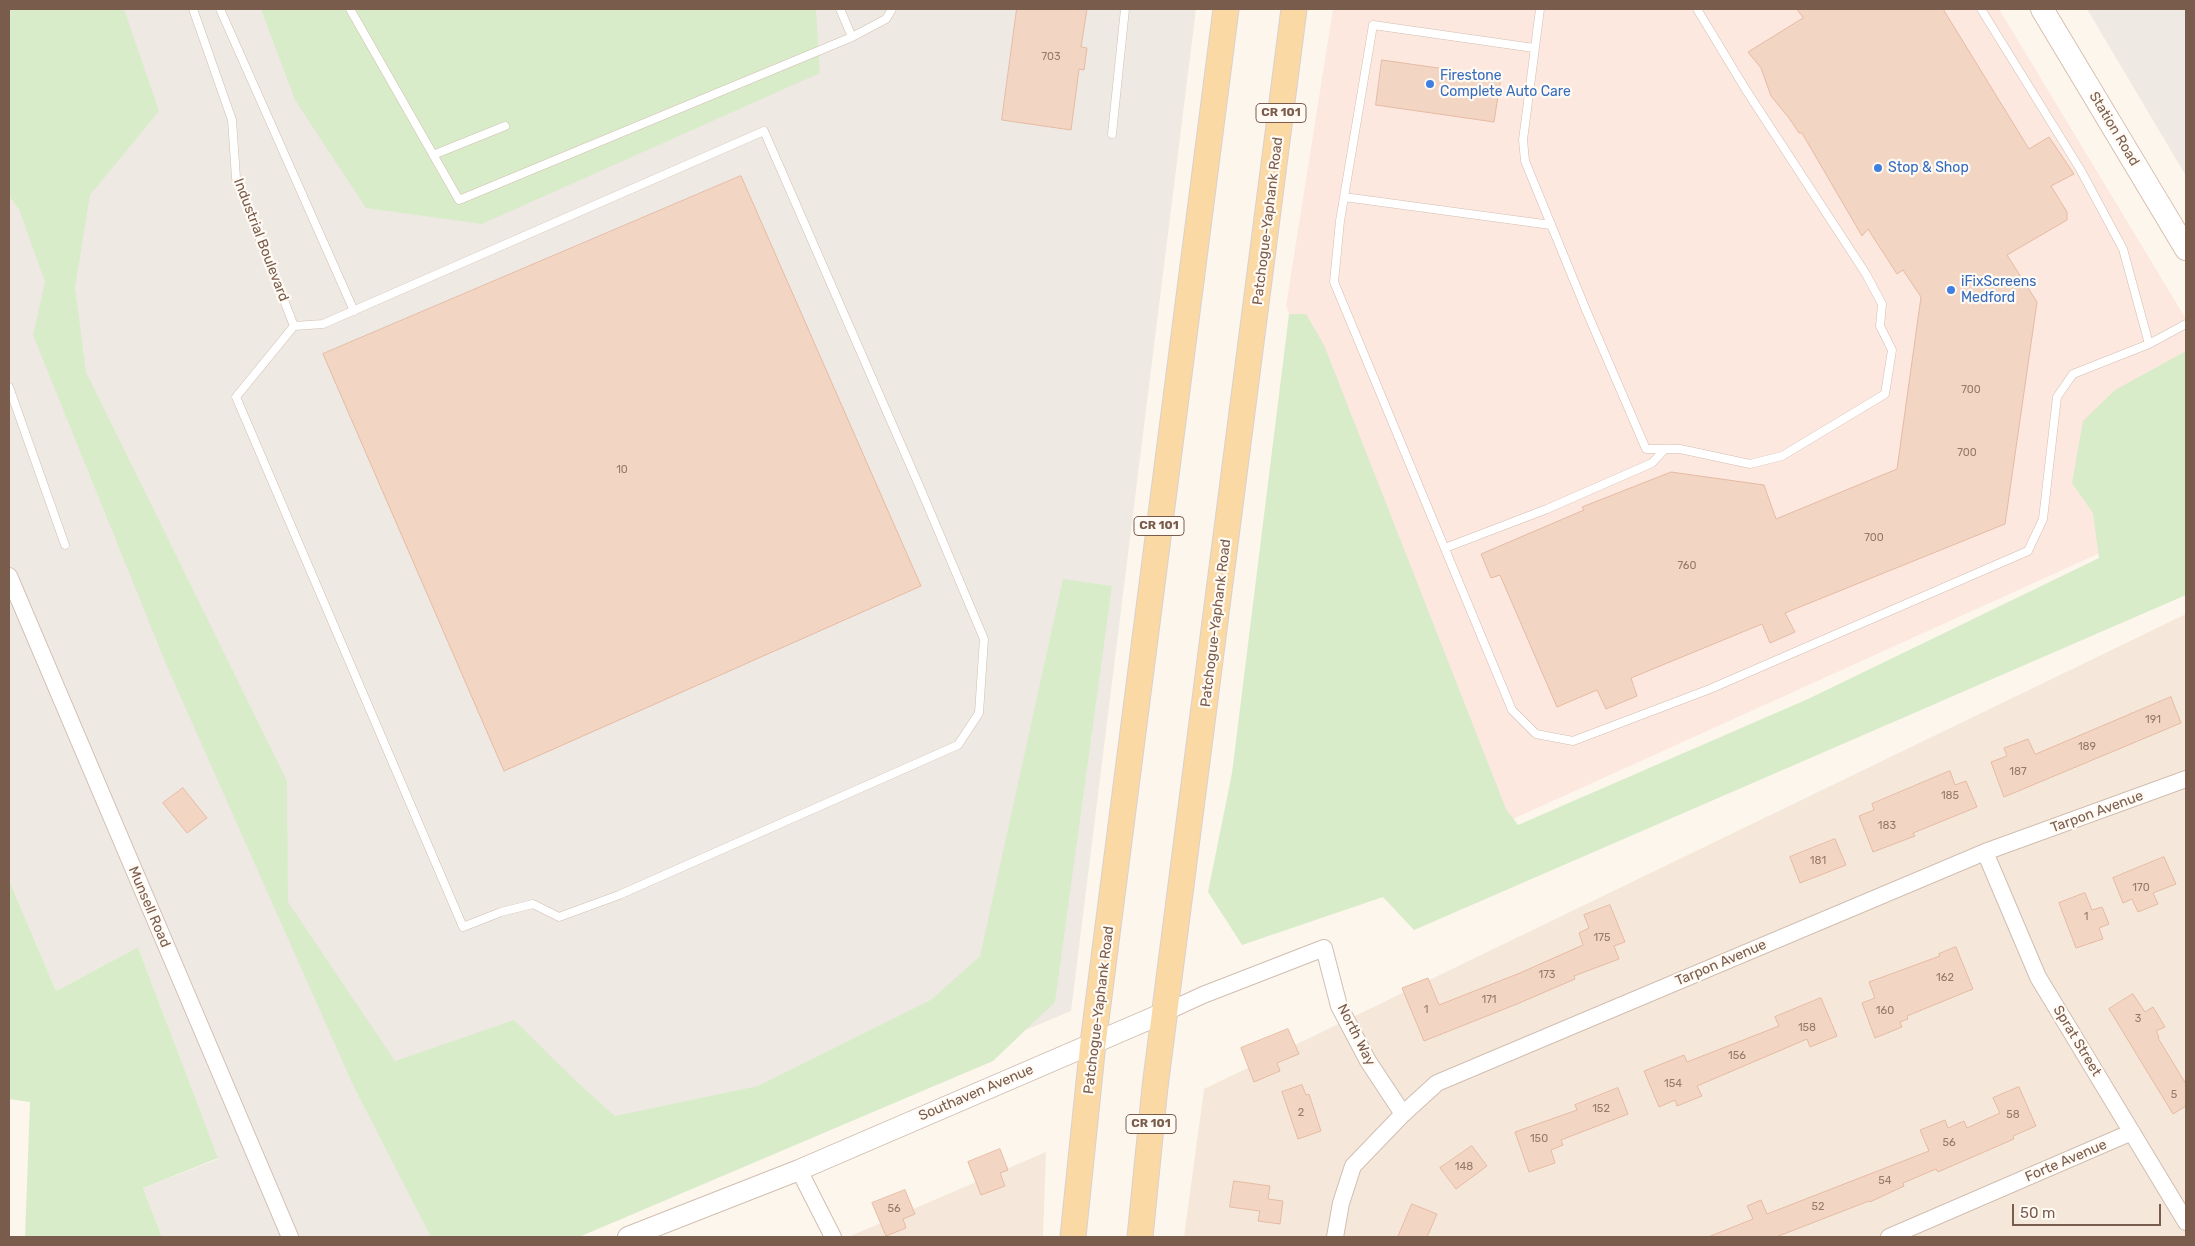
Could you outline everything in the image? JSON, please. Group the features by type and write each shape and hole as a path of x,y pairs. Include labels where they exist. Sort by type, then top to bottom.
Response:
{"main road":[{"name":"Patchogue-Yaphank Road","path":"1073,1237 1093,1043 1226,9"},
{"name":"Patchogue-Yaphank Road","path":"1140,1237 1155,1087 1294,9"},
{"name":"Station Road","path":"2042,9 2186,249"}],"street":[{"name":"Munsell Road","path":"9,576 290,1237"},
{"name":"Tarpon Avenue","path":"1335,1237 1340,1203 1353,1166 1403,1114 1437,1083 1985,852 2186,779"},
{"name":"Sprat Street","path":"1985,852 2038,978 2186,1222"},
{"name":"Southaven Avenue","path":"628,1237 799,1170 1166,1012 1203,994 1324,948"},
{"name":"North Way","path":"1324,948 1339,1006 1368,1061 1403,1114"},
{"name":"Forte Avenue","path":"1889,1237 2132,1132"},
{"path":"799,1170 833,1237"}],"lane":[{"name":"Industrial Boulevard","path":"193,9 232,120 236,178 294,326"},
{"path":"220,9 354,310"},
{"path":"350,9 459,200 852,37 886,20 892,9"},
{"path":"840,9 852,37"},
{"path":"1112,134 1125,9"},
{"path":"1540,9 1522,140 1525,161 1646,449 1680,449 1750,464 1782,456 1885,394 1892,350 1880,326 1882,304 1866,274 1750,97 1697,9"},
{"path":"1981,9 2080,169 2123,249 2150,344"},
{"path":"1534,48 1373,25 1344,197 1334,282 1512,710 1536,734 1573,741 1710,689 2028,551 2043,520 2057,397 2073,374 2150,344 2186,324"},
{"path":"433,155 505,126"},
{"path":"764,131 984,639 979,713 958,745 619,894 558,917 533,904 501,912 463,927 236,397 294,326 323,324 764,131"},
{"path":"1344,197 1551,224"},
{"path":"9,387 65,545"},
{"path":"1445,548 1552,507 1652,463 1665,449"}],"shaded area":[{"path":"9,9 1196,9 1071,1011 529,1237 162,1237 143,1188 218,1159 138,947 56,991 9,880"},
{"path":"1333,9 1999,9 2186,319 2186,514 1504,823 1286,306"},
{"path":"2087,9 2186,9 2186,176"},
{"path":"2186,614 2186,1237 1184,1237 1204,1089"},
{"path":"1046,1152 1043,1237 848,1237"}],"green space":[{"path":"9,9 124,9 159,111 90,195 75,288 86,372 287,781 288,902 395,1061 514,1020 577,1082 615,1116 758,1086 931,1000 980,956 1063,579 1112,586 1055,1002 993,1061 579,1237 431,1237 353,1085 166,664 33,335 45,282 19,209 9,196"},
{"path":"261,9 816,9 820,73 482,224 366,208 295,100"},
{"path":"1289,314 1306,314 1324,345 1506,809 1518,825 1808,699 2099,558 2093,513 2072,483 2083,421 2115,390 2186,351 2186,595 1414,930 1383,897 1242,945 1208,892 1232,773"},
{"path":"9,880 56,991 138,947 218,1158 143,1188 162,1237 25,1237 30,1102 9,1099"}],"building":[{"path":"1017,9 1087,9 1081,47 1087,48 1084,70 1079,69 1071,130 1002,120"},
{"path":"1797,9 1943,9 2029,149 2049,137 2074,174 2051,186 2067,212 2067,220 2007,255 2037,302 2005,524 1785,613 1795,632 1770,643 1762,624 1631,678 1637,696 1606,709 1597,690 1557,707 1500,575 1491,578 1481,554 1584,510 1582,507 1671,472 1764,485 1776,519 1897,469 1921,297 1903,270 1897,274 1868,229 1862,236 1802,133 1799,133 1771,96 1761,68 1748,52 1803,18"},
{"path":"1382,60 1501,77 1494,122 1376,105"},
{"path":"741,176 921,586 504,771 323,354"},
{"path":"2171,697 2181,723 2004,797 1991,762 2007,756 2004,748 2028,739 2035,754"},
{"path":"1950,771 1955,785 1966,781 1977,807 1913,833 1915,836 1873,852 1859,816 1874,810 1872,804"},
{"path":"183,788 207,818 187,833 163,803"},
{"path":"1835,839 1846,865 1800,883 1790,857"},
{"path":"2164,857 2176,884 2153,893 2158,904 2138,912 2132,899 2123,903 2113,878"},
{"path":"2085,893 2092,910 2102,907 2109,924 2099,928 2103,939 2076,948 2059,903"},
{"path":"1610,905 1625,942 1614,946 1619,959 1574,976 1575,979 1517,1004 1424,1041 1402,988 1428,978 1439,1005 1520,973 1583,945 1579,933 1589,928 1584,915"},
{"path":"1956,947 1973,989 1907,1016 1908,1019 1900,1022 1902,1027 1875,1038 1862,1003 1875,998 1869,982 1940,956 1939,954"},
{"path":"2133,994 2145,1012 2153,1007 2165,1027 2156,1031 2158,1038 2186,1084 2186,1106 2173,1114 2109,1009"},
{"path":"1821,998 1837,1036 1810,1047 1807,1039 1697,1086 1702,1096 1677,1106 1675,1100 1659,1107 1644,1071 1684,1055 1687,1062 1779,1026 1775,1017"},
{"path":"1288,1029 1299,1054 1277,1063 1280,1071 1254,1082 1241,1048"},
{"path":"1302,1085 1306,1095 1309,1094 1321,1131 1298,1139 1282,1092"},
{"path":"2019,1087 2036,1126 2013,1136 2014,1139 1938,1172 1936,1169 1903,1183 1904,1186 1870,1202 1776,1237 1708,1237 1753,1219 1747,1206 1761,1200 1767,1214 1929,1151 1920,1130 1945,1120 1948,1128 1964,1121 1967,1128 2000,1113 1993,1098"},
{"path":"1618,1088 1628,1114 1561,1140 1563,1145 1551,1150 1555,1163 1529,1172 1515,1132 1577,1110 1575,1105"},
{"path":"1472,1146 1487,1166 1456,1189 1440,1168"},
{"path":"1000,1149 1008,1170 1000,1173 1005,1186 981,1195 968,1162"},
{"path":"1234,1181 1270,1186 1268,1199 1283,1201 1280,1224 1258,1221 1260,1211 1230,1207"},
{"path":"905,1190 915,1214 903,1219 906,1228 886,1236 872,1203"},
{"path":"1412,1204 1437,1214 1427,1237 1398,1237"}],"place":[{"name":"Firestone Complete Auto Care","path":"1430,84"},
{"name":"Stop & Shop","path":"1878,168"},
{"name":"iFixScreens Medford","path":"1951,290"}]}
